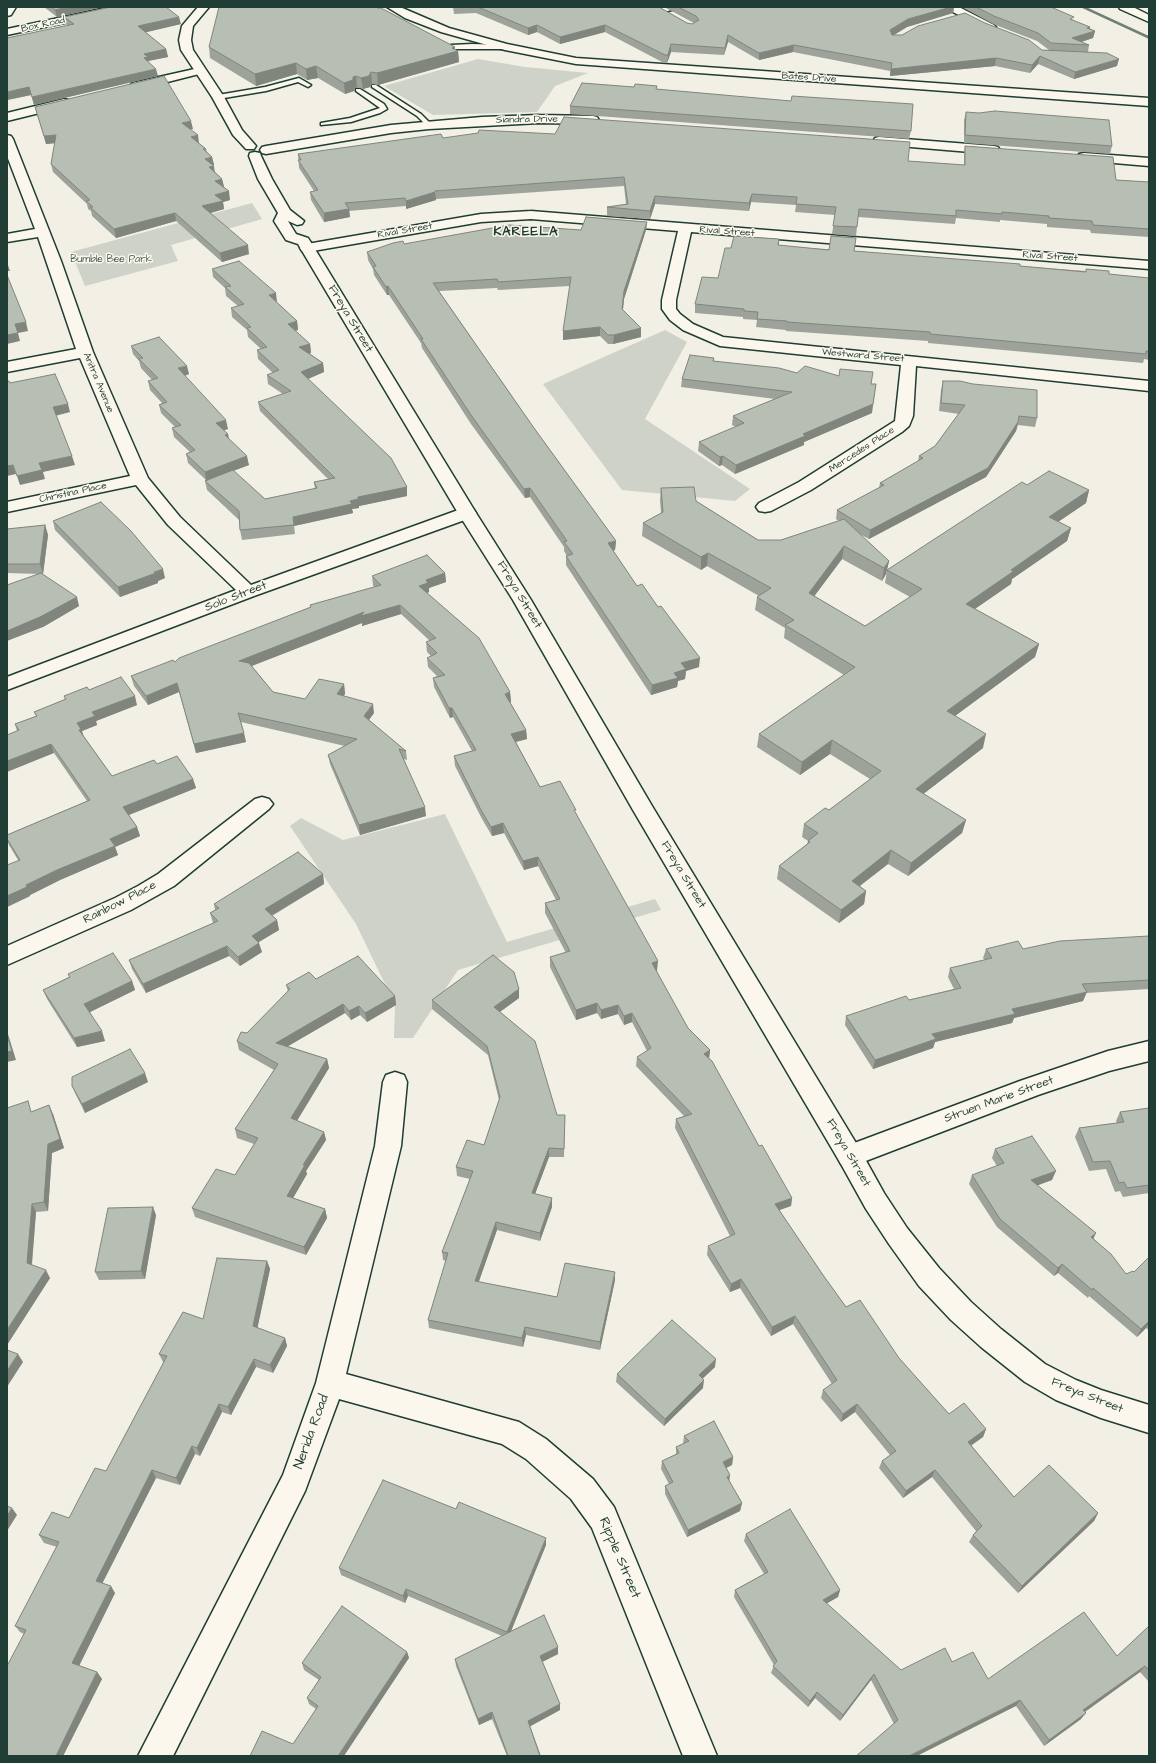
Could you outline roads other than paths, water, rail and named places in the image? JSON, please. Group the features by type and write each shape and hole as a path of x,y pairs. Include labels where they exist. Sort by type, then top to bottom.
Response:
{"street":[{"path":"7,13 11,7"},
{"name":"Box Road","path":"8,31 126,7"},
{"name":"Freya Street","path":"204,7 192,20 186,33 187,50 199,71 218,97 237,132 257,151 265,179 285,213 281,221 291,237 305,244 467,513 522,600 644,810 850,1156 875,1201 898,1236 925,1271 961,1311 991,1338 1035,1373 1066,1390 1100,1404 1149,1419"},
{"name":"Bates Drive","path":"392,7 409,16 445,30 505,47 554,58 607,64 1149,102"},
{"name":"Bates Drive","path":"410,7 471,37"},
{"path":"951,7 965,16 1002,33"},
{"path":"1124,7 1149,19"},
{"path":"656,9 672,12"},
{"path":"950,20 965,16"},
{"path":"128,88 199,71"},
{"path":"7,117 75,101"},
{"name":"Siandra Drive","path":"257,151 391,129 429,125 482,121 525,120 604,121"},
{"name":"Anitra Avenue","path":"7,139 43,232 85,352 140,480 174,521 248,592"},
{"path":"865,140 1007,151"},
{"path":"1070,156 1149,162"},
{"name":"Rival Street","path":"305,244 481,218 513,215 1149,265"},
{"name":"Westward Street","path":"685,229 668,300 668,309 675,317 688,327 720,341 1149,386"},
{"path":"7,238 43,232"},
{"path":"7,367 85,352"},
{"name":"Mercedes Place","path":"765,507 805,486 896,429 903,423 905,416 909,361"},
{"name":"Christina Place","path":"7,507 140,480"},
{"name":"Solo Street","path":"7,684 248,592 467,513"},
{"name":"Rainbow Place","path":"7,956 146,892 166,880 262,804"},
{"name":"Struen Marie Street","path":"850,1156 1029,1088 1108,1061 1149,1051"},
{"name":"Nerida Road","path":"155,1756 295,1481 330,1384 388,1146 395,1082"},
{"name":"Ripple Street","path":"330,1384 509,1432 536,1449 582,1489 603,1518 700,1756"}],"lane":[{"path":"451,47 505,47"},
{"path":"218,97 266,89 299,80 308,85"},
{"path":"374,86 419,115 429,125"},
{"path":"266,89 276,95"},
{"path":"323,124 344,122 384,109 379,102 358,90"}],"waterway":[{"path":"1082,7 1149,38"}],"district":[{"name":"KAREELA","path":"526,232"}],"park label":[{"name":"Bumble Bee Park","path":"111,260"}]}
